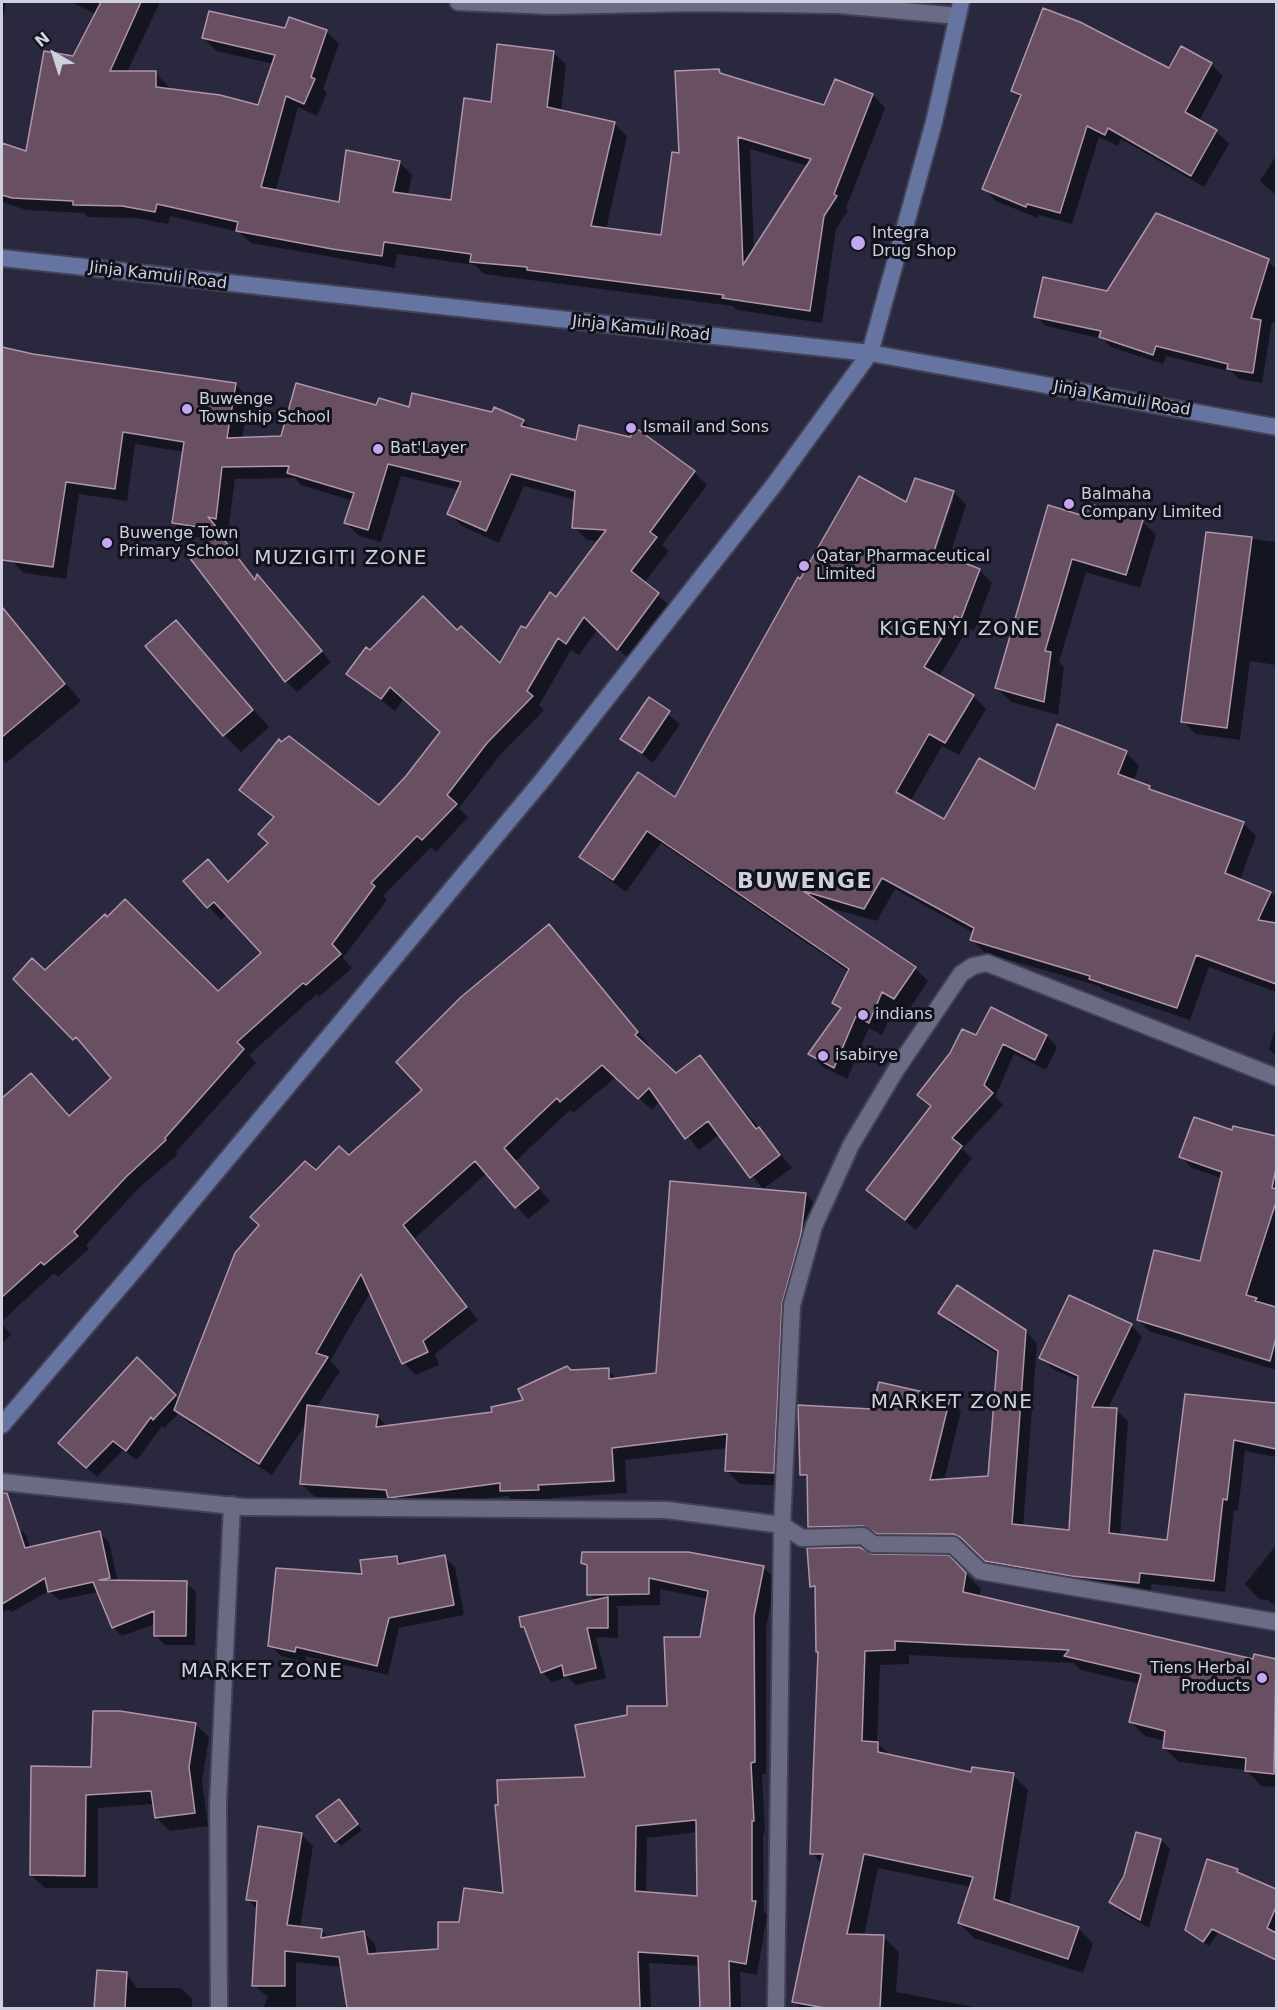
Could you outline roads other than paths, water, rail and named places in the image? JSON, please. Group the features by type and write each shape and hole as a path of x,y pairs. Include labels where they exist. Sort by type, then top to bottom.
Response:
{"main road":[{"path":"2,1425 143,1260 545,777 774,485 870,353 934,122 960,9"},
{"name":"Jinja Kamuli Road","path":"2,258 870,353 1276,427"}],"street":[{"path":"458,2 551,6 696,3 960,9"},
{"path":"776,2008 782,1525 792,1305 814,1227 851,1145 896,1070 961,974 973,966 987,963 1276,1077"},
{"path":"2,1482 232,1505 539,1511 667,1510 782,1525 802,1538 862,1536 873,1544 953,1545 980,1571 1276,1622"},
{"path":"219,2008 218,1804 232,1505"}],"place":[{"name":"Integra Drug Shop","path":"858,243"},
{"name":"Buwenge Township School","path":"187,409"},
{"name":"Ismail and Sons","path":"631,428"},
{"name":"Bat'Layer","path":"378,449"},
{"name":"Balmaha Company Limited","path":"1069,504"},
{"name":"Buwenge Town Primary School","path":"107,543"},
{"name":"Qatar Pharmaceutical Limited","path":"804,566"},
{"name":"indians","path":"863,1015"},
{"name":"isabirye","path":"823,1056"},
{"name":"Tiens Herbal Products","path":"1262,1678"}],"district":[{"name":"MUZIGITI ZONE","path":"341,559"},
{"name":"KIGENYI ZONE","path":"960,630"},
{"name":"BUWENGE","path":"805,882"},
{"name":"MARKET ZONE","path":"952,1403"},
{"name":"MARKET ZONE","path":"262,1672"}]}
